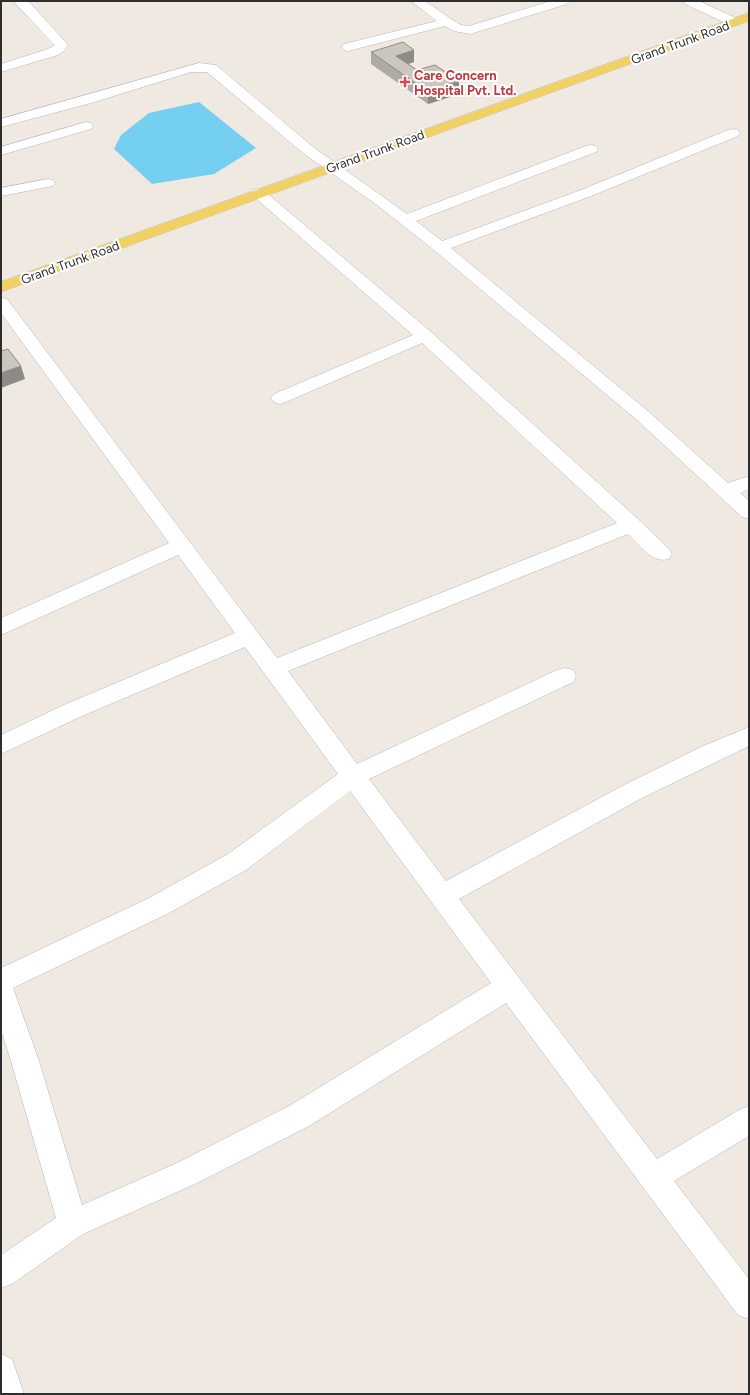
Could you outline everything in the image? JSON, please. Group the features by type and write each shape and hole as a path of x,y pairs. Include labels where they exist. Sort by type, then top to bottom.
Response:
{"main road":[{"name":"Grand Trunk Road","path":"1,287 749,17"}],"street":[{"path":"1,68 53,52 62,45 26,6 19,1"},
{"path":"417,1 447,22 458,28 470,30 563,1"},
{"path":"689,1 734,22"},
{"path":"348,48 447,22"},
{"path":"1,123 86,100 189,68 205,67 215,70 288,134 440,247 643,416 749,512"},
{"path":"1,151 86,126"},
{"path":"440,247 586,193 734,133"},
{"path":"405,220 591,149"},
{"path":"1,192 48,183"},
{"path":"258,194 328,251 425,336 662,554"},
{"path":"1,302 442,896 749,1304"},
{"path":"280,398 425,336"},
{"path":"725,491 749,482"},
{"path":"274,668 632,526"},
{"path":"1,627 182,545"},
{"path":"1,745 74,710 250,636"},
{"path":"1,981 158,906 236,862 353,776 565,676"},
{"path":"442,896 636,789 698,758 749,736"},
{"path":"1,1273 73,1224 187,1173 299,1116 510,986"},
{"path":"1,991 27,1069 73,1224"},
{"path":"654,1177 749,1120"},
{"path":"1,1370 8,1394"}],"water":[{"path":"199,102 256,148 214,174 152,184 114,149 121,135 149,113"}],"building":[{"path":"403,42 414,50 396,56 417,70 435,65 459,81 428,92 371,52"},
{"path":"8,349 21,366 1,373 1,351"}],"place":[{"name":"Care Concern Hospital Pvt. Ltd.","path":"405,82"}]}
